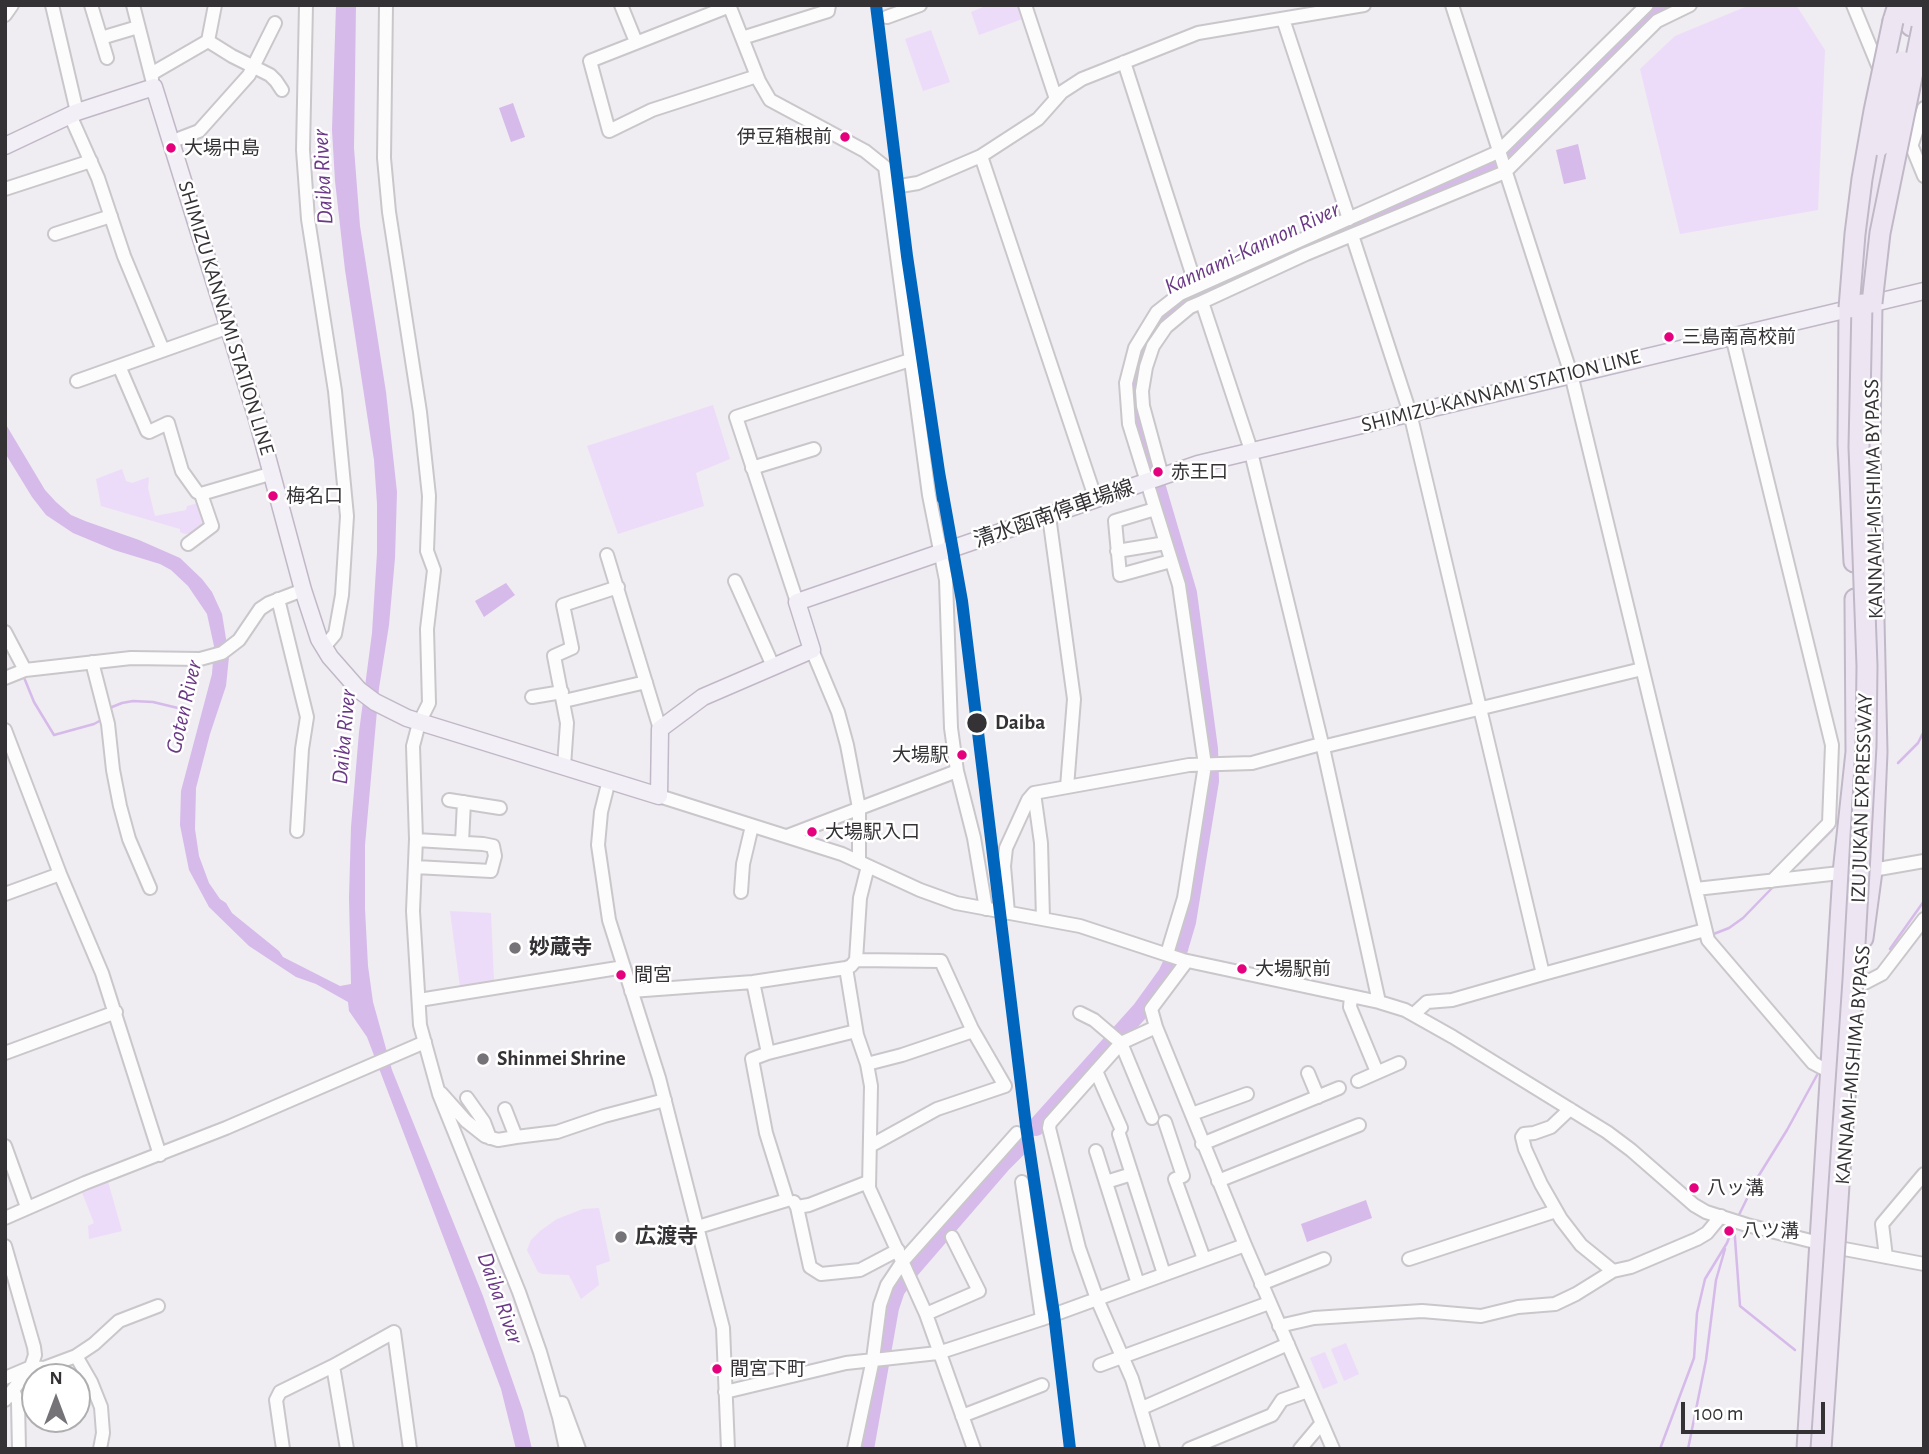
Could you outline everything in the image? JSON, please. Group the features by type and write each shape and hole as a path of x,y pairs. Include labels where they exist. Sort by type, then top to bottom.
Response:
{"highway":[{"name":"IZU JUKAN EXPRESSWAY","path":"1824,1449 1866,759 1867,666 1859,372 1867,255 1880,146 1908,21 1907,5"},
{"name":"IZU JUKAN EXPRESSWAY","path":"1908,21 1917,5"},
{"name":"KANNAMI-MISHIMA BYPASS","path":"1824,1449 1857,987 1872,870 1877,752 1878,689 1870,444 1872,303 1908,21"},
{"name":"KANNAMI-MISHIMA BYPASS","path":"1807,1449 1843,873 1856,752 1857,691 1848,444 1850,308 1855,234 1874,111 1908,21"}],"main road":[{"path":"5,146 153,80"},
{"name":"SHIMIZU KANNAMI STATION LINE","path":"153,80 273,473 315,627 334,662 359,691 413,721"},
{"name":"SHIMIZU-KANNAMI STATION LINE","path":"1154,478 1198,464 1924,291"},
{"name":"清水函南停車場線","path":"797,602 1154,478"},
{"path":"413,721 659,796 660,729 703,697 813,650 797,602"}],"street":[{"path":"5,15 12,5"},
{"path":"52,5 74,114 124,256 163,350"},
{"path":"91,5 107,58"},
{"path":"133,5 153,80 208,41 215,5"},
{"path":"306,5 303,150 308,219 335,391 347,516 342,595 335,634 324,647"},
{"path":"386,5 383,91 388,212 420,412 429,496 427,551 434,570 427,629 429,703 413,721 416,840 414,911 422,1043 438,1090 519,1292 554,1396 566,1449"},
{"path":"621,5 636,42"},
{"path":"757,76 652,110 608,131 590,61 729,5 757,76 770,100 865,151 885,167 929,495 947,592 950,717 957,772 974,838 986,909"},
{"path":"742,37 828,11 829,5"},
{"path":"887,17 920,5"},
{"path":"1025,5 1056,99"},
{"path":"888,188 918,183 981,156 1038,119 1056,99 1082,79 1198,33 1364,5"},
{"path":"1452,5 1571,374 1706,934 1813,1063 1830,1072"},
{"path":"1242,276 1349,219 1498,152 1647,5"},
{"path":"1168,955 1184,898 1205,765 1185,620 1155,509 1154,478 1126,383 1135,348 1143,332 1167,303 1196,286 1224,283 1352,235 1505,172 1672,5"},
{"path":"1661,18 1690,5"},
{"path":"1853,5 1924,176"},
{"path":"1283,19 1349,219"},
{"path":"173,141 199,131 248,75 275,23"},
{"path":"101,38 138,27"},
{"path":"208,41 232,57 270,75 282,90"},
{"path":"1124,62 1196,286"},
{"path":"1911,147 1924,108"},
{"path":"981,156 1096,500"},
{"path":"5,189 91,160"},
{"path":"55,234 111,216"},
{"path":"1352,235 1410,413 1543,974"},
{"path":"1135,407 1153,346 1166,327 1224,283"},
{"path":"1202,302 1249,444 1322,746 1379,991 1379,1002"},
{"path":"76,382 229,327"},
{"path":"1732,336 1832,745 1829,823 1772,881"},
{"path":"797,602 736,417 910,360"},
{"path":"119,366 146,431 168,423 182,471 201,494 212,526 188,544"},
{"path":"752,468 814,449"},
{"path":"201,494 273,473"},
{"path":"1155,509 1115,521 1121,575 1171,561"},
{"path":"1049,516 1073,699 1068,787"},
{"path":"1118,551 1166,543"},
{"path":"607,555 660,729"},
{"path":"735,581 773,666"},
{"path":"564,766 567,723 554,656 572,648 563,606 618,587"},
{"path":"5,678 25,670 92,662 146,657 200,659 222,653 239,640 260,609 303,590"},
{"path":"278,599 307,717 302,749 297,831"},
{"path":"5,632 25,670"},
{"path":"813,650 842,723 859,808 864,863 851,964 856,1031 871,1086 871,1193 926,1314 974,1449"},
{"path":"92,662 106,716 120,806 129,838 150,888"},
{"path":"1008,913 1004,866 1006,848 1028,800 1034,793 1166,768 1252,763 1642,669"},
{"path":"532,697 563,696 646,682"},
{"path":"5,730 60,874 102,972 160,1155"},
{"path":"786,836 957,772"},
{"path":"609,780 601,812 598,845 609,920 665,1100 723,1328 728,1449"},
{"path":"1034,793 1041,843 1043,919"},
{"path":"659,796 864,863 935,896 1102,932 1185,960 1379,1002 1413,1014 1570,1109 1631,1150 1694,1205 1706,1212 1839,1248 1924,1265"},
{"path":"449,800 499,808"},
{"path":"462,842 464,802"},
{"path":"741,892 743,863 752,826"},
{"path":"415,867 493,870 493,846 416,840"},
{"path":"1696,889 1924,862"},
{"path":"5,894 60,874"},
{"path":"1857,987 1882,974 1924,919"},
{"path":"1413,1014 1427,1002 1452,1000 1543,974 1706,934"},
{"path":"631,991 753,982 851,964 940,960 973,1031 1004,1087 937,1109 870,1146"},
{"path":"1185,960 1151,1009 1156,1027 1244,1245 1333,1449"},
{"path":"419,1000 624,967"},
{"path":"753,982 768,1053"},
{"path":"1351,996 1350,1007 1377,1072"},
{"path":"5,1053 116,1013"},
{"path":"1080,1013 1094,1020 1117,1039 1158,1120 1183,1176 1175,1179 1204,1259"},
{"path":"1153,1449 1142,1408 1079,1248 1049,1128 1050,1123 1096,1071 1117,1039 1156,1027"},
{"path":"856,1031 752,1059 766,1133 792,1204 810,1266 821,1274 860,1270 902,1259"},
{"path":"867,1064 973,1031"},
{"path":"5,1219 422,1043"},
{"path":"1358,1081 1399,1063"},
{"path":"1096,1071 1120,1131 1164,1274"},
{"path":"1308,1073 1318,1097"},
{"path":"1202,1143 1339,1088"},
{"path":"438,1090 466,1121 490,1138 498,1140 556,1132 665,1100"},
{"path":"1192,1114 1247,1094"},
{"path":"467,1098 484,1122 490,1138"},
{"path":"505,1109 516,1137"},
{"path":"1570,1109 1551,1127 1524,1134 1522,1137 1530,1163 1556,1211 1581,1245 1613,1271"},
{"path":"1218,1181 1359,1125"},
{"path":"854,1449 879,1359 880,1305 887,1286 902,1259 1017,1133"},
{"path":"5,1146 27,1208"},
{"path":"1096,1151 1138,1284"},
{"path":"1106,1182 1132,1174"},
{"path":"1886,1256 1882,1224 1924,1174"},
{"path":"698,1227 869,1182"},
{"path":"1022,1182 1042,1319"},
{"path":"1409,1259 1556,1211"},
{"path":"1279,1326 1314,1318 1422,1311 1480,1316 1518,1307 1555,1304 1613,1271 1631,1267 1707,1233 1725,1218"},
{"path":"926,1314 979,1291 953,1237"},
{"path":"725,1392 803,1372 879,1359 939,1353 1042,1319 1244,1245"},
{"path":"5,1246 34,1347 32,1363"},
{"path":"1261,1284 1324,1259"},
{"path":"1100,1365 1269,1303"},
{"path":"57,1363 76,1356 94,1344 121,1320 158,1306"},
{"path":"283,1449 276,1400 280,1392 334,1366 394,1332 410,1449"},
{"path":"1142,1408 1287,1344"},
{"path":"76,1356 101,1407 103,1425 100,1449"},
{"path":"334,1366 346,1449"},
{"path":"19,1449 18,1402 9,1395 21,1380"},
{"path":"962,1416 1042,1385"},
{"path":"1189,1449 1272,1415 1282,1400 1308,1391"},
{"path":"554,1396 562,1402 579,1449"},
{"path":"1300,1449 1321,1424"}],"shaded area":[{"path":"336,5 356,5 354,148 360,226 386,392 397,492 389,625 379,688 365,845 368,966 373,1002 392,1070 483,1296 523,1411 532,1449 516,1449 501,1389 367,1037 349,1011 348,1002 316,984 296,977 249,946 209,907 189,870 180,825 181,791 212,674 214,646 207,614 188,586 171,570 73,533 46,515 5,453 5,423 45,490 71,515 180,558 212,592 222,614 229,657 226,686 196,788 195,829 199,856 209,883 220,899 232,913 283,957 340,986 351,984 351,827 359,732 372,633 377,504 374,460 345,270 335,181 332,130"},
{"path":"988,5 1021,5 1025,18 979,35 971,12"},
{"path":"1750,5 1796,5 1825,50 1818,210 1680,234 1640,69 1675,36"},
{"path":"931,30 950,82 923,91 905,39"},
{"path":"513,103 525,137 511,142 499,108"},
{"path":"1578,144 1586,179 1564,184 1556,150"},
{"path":"713,405 730,459 696,473 704,506 618,534 587,446"},
{"path":"122,469 126,481 132,483 149,477 148,488 155,516 186,510 187,506 202,502 210,525 200,531 185,534 180,532 180,529 101,506 96,479"},
{"path":"506,583 515,595 484,617 475,601"},
{"path":"450,911 491,913 494,982 460,987"},
{"path":"107,1178 122,1231 89,1239 88,1226 94,1223 81,1190"},
{"path":"1366,1200 1372,1218 1307,1242 1301,1224"},
{"path":"599,1208 610,1261 596,1266 599,1285 581,1299 569,1275 538,1272 527,1250 531,1240 557,1219 583,1209"},
{"path":"1346,1343 1359,1374 1344,1381 1331,1349"},
{"path":"1325,1352 1338,1383 1323,1389 1310,1358"}],"waterway":[{"name":"Kannami-Kannon River","path":"1349,230 1495,165 1659,5"},
{"name":"Kannami-Kannon River","path":"1036,1127 1141,1010 1167,974 1179,949 1187,922 1210,781 1209,749 1188,593 1136,416 1139,361 1146,341 1166,316 1190,299 1265,267"},
{"path":"23,675 34,702 54,735 103,719"},
{"name":"Goten River","path":"109,711 112,707 133,701 153,702 182,709"},
{"path":"1898,763 1918,743 1924,731"},
{"path":"1797,865 1832,830"},
{"path":"1711,935 1729,928 1743,918 1774,886"},
{"path":"1890,949 1924,901"},
{"name":"Kannami-Kannon River","path":"1179,949 1187,950"},
{"path":"1737,1219 1756,1180 1817,1075"},
{"path":"865,1449 890,1308 896,1290 1001,1165 1024,1142"},
{"path":"1734,1225 1740,1306 1795,1350"},
{"path":"1660,1449 1694,1358 1697,1313 1705,1279 1727,1243 1734,1225"},
{"path":"1688,1449 1706,1360 1716,1280 1725,1249"}],"transit line":[{"path":"876,5 907,256 943,499"},
{"path":"939,472 962,601 1026,1126 1054,1314 1070,1449"}],"place":[{"name":"伊豆箱根前","path":"845,137"},
{"name":"大場中島","path":"171,148"},
{"name":"三島南高校前","path":"1669,337"},
{"name":"赤王口","path":"1158,472"},
{"name":"梅名口","path":"273,496"},
{"name":"Daiba","path":"977,723"},
{"name":"大場駅","path":"962,755"},
{"name":"大場駅入口","path":"812,832"},
{"name":"妙蔵寺","path":"515,948"},
{"name":"大場駅前","path":"1242,969"},
{"name":"間宮","path":"621,975"},
{"name":"Shinmei Shrine","path":"483,1059"},
{"name":"八ッ溝","path":"1694,1188"},
{"name":"八ツ溝","path":"1729,1231"},
{"name":"広渡寺","path":"621,1237"},
{"name":"間宮下町","path":"717,1369"}],"water label":[{"name":"Daiba River","path":"323,177"},
{"name":"Daiba River","path":"344,737"},
{"name":"Daiba River","path":"500,1298"}]}
